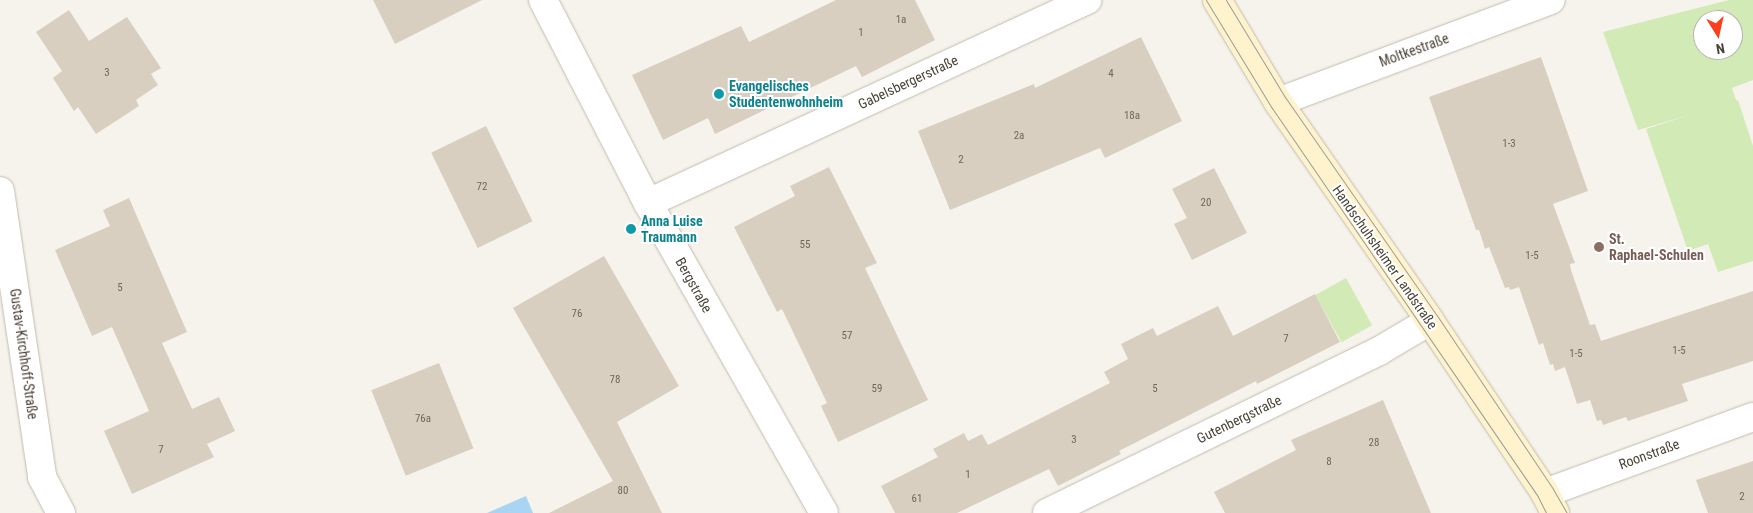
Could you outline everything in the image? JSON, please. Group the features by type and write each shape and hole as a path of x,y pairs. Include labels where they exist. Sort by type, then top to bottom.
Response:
{"main road":[{"name":"Handschuhsheimer Landstraße","path":"1217,0 1278,102 1430,321 1550,503"}],"street":[{"name":"Bergstraße","path":"543,0 648,203 824,513"},
{"name":"Gabelsbergerstraße","path":"648,203 1087,0"},
{"name":"Moltkestraße","path":"1278,102 1551,0"},
{"name":"Gustav-Kirchhoff-Straße","path":"0,191 42,477 60,513"},
{"name":"Gutenbergstraße","path":"1047,513 1379,351 1430,321"},
{"name":"Roonstraße","path":"1550,503 1753,417"}],"green space":[{"path":"1729,0 1753,0 1753,80 1732,88 1736,100 1738,100 1753,146 1753,261 1718,272 1708,244 1688,251 1646,129 1693,114 1638,130 1603,32"},
{"path":"1346,278 1372,325 1342,342 1315,295"}],"water":[{"path":"526,496 533,513 487,513"}],"building":[{"path":"373,0 482,0 395,44"},
{"name":"Evangelisches Studentenwohnheim","path":"836,0 915,0 935,40 862,77 856,66 715,134 708,118 663,140 632,75 741,26 749,42"},
{"path":"69,10 89,41 127,17 161,68 151,74 158,85 136,100 139,106 96,134 78,107 74,111 53,78 62,71 36,32"},
{"path":"1141,37 1182,121 1105,158 1100,148 950,210 918,131 1034,84 1035,88"},
{"path":"1541,57 1588,191 1553,204 1575,263 1570,264 1571,270 1590,325 1595,324 1601,341 1753,291 1753,361 1682,384 1688,401 1628,421 1626,417 1603,425 1601,420 1597,421 1590,400 1577,404 1565,367 1555,371 1553,364 1550,365 1543,343 1539,345 1519,287 1510,290 1509,287 1505,288 1489,247 1485,249 1479,230 1476,230 1429,97"},
{"path":"486,126 532,221 478,248 431,153"},
{"path":"829,167 877,263 865,268 928,400 838,442 821,406 827,403 782,309 777,312 734,227 795,196 790,186"},
{"path":"1214,168 1247,233 1192,260 1174,224 1187,218 1172,189"},
{"path":"129,198 187,332 162,343 192,409 219,397 235,431 207,444 214,457 132,494 104,431 149,411 112,327 92,336 55,250 110,226 103,210"},
{"path":"604,256 679,386 617,422 662,513 549,513 613,481 513,308"},
{"path":"1315,294 1340,342 1257,384 1256,381 1119,451 1121,454 1058,486 1049,469 957,513 895,513 881,486 938,457 933,449 964,433 968,441 982,434 988,445 1110,383 1104,372 1128,359 1121,344 1153,328 1157,336 1218,306 1233,336"},
{"path":"439,363 473,448 406,476 371,390"},
{"path":"1383,400 1431,513 1225,513 1214,492 1296,450 1291,440"},
{"path":"1753,461 1753,513 1708,513 1696,480"}],"tram line":[{"path":"1206,0 1272,108 1538,497 1546,513"},
{"path":"1226,0 1285,97 1438,317 1553,489 1567,513"}],"place":[{"name":"Evangelisches Studentenwohnheim","path":"719,94"},
{"name":"Anna Luise Traumann","path":"631,229"},
{"name":"St. Raphael-Schulen","path":"1599,247"}]}
